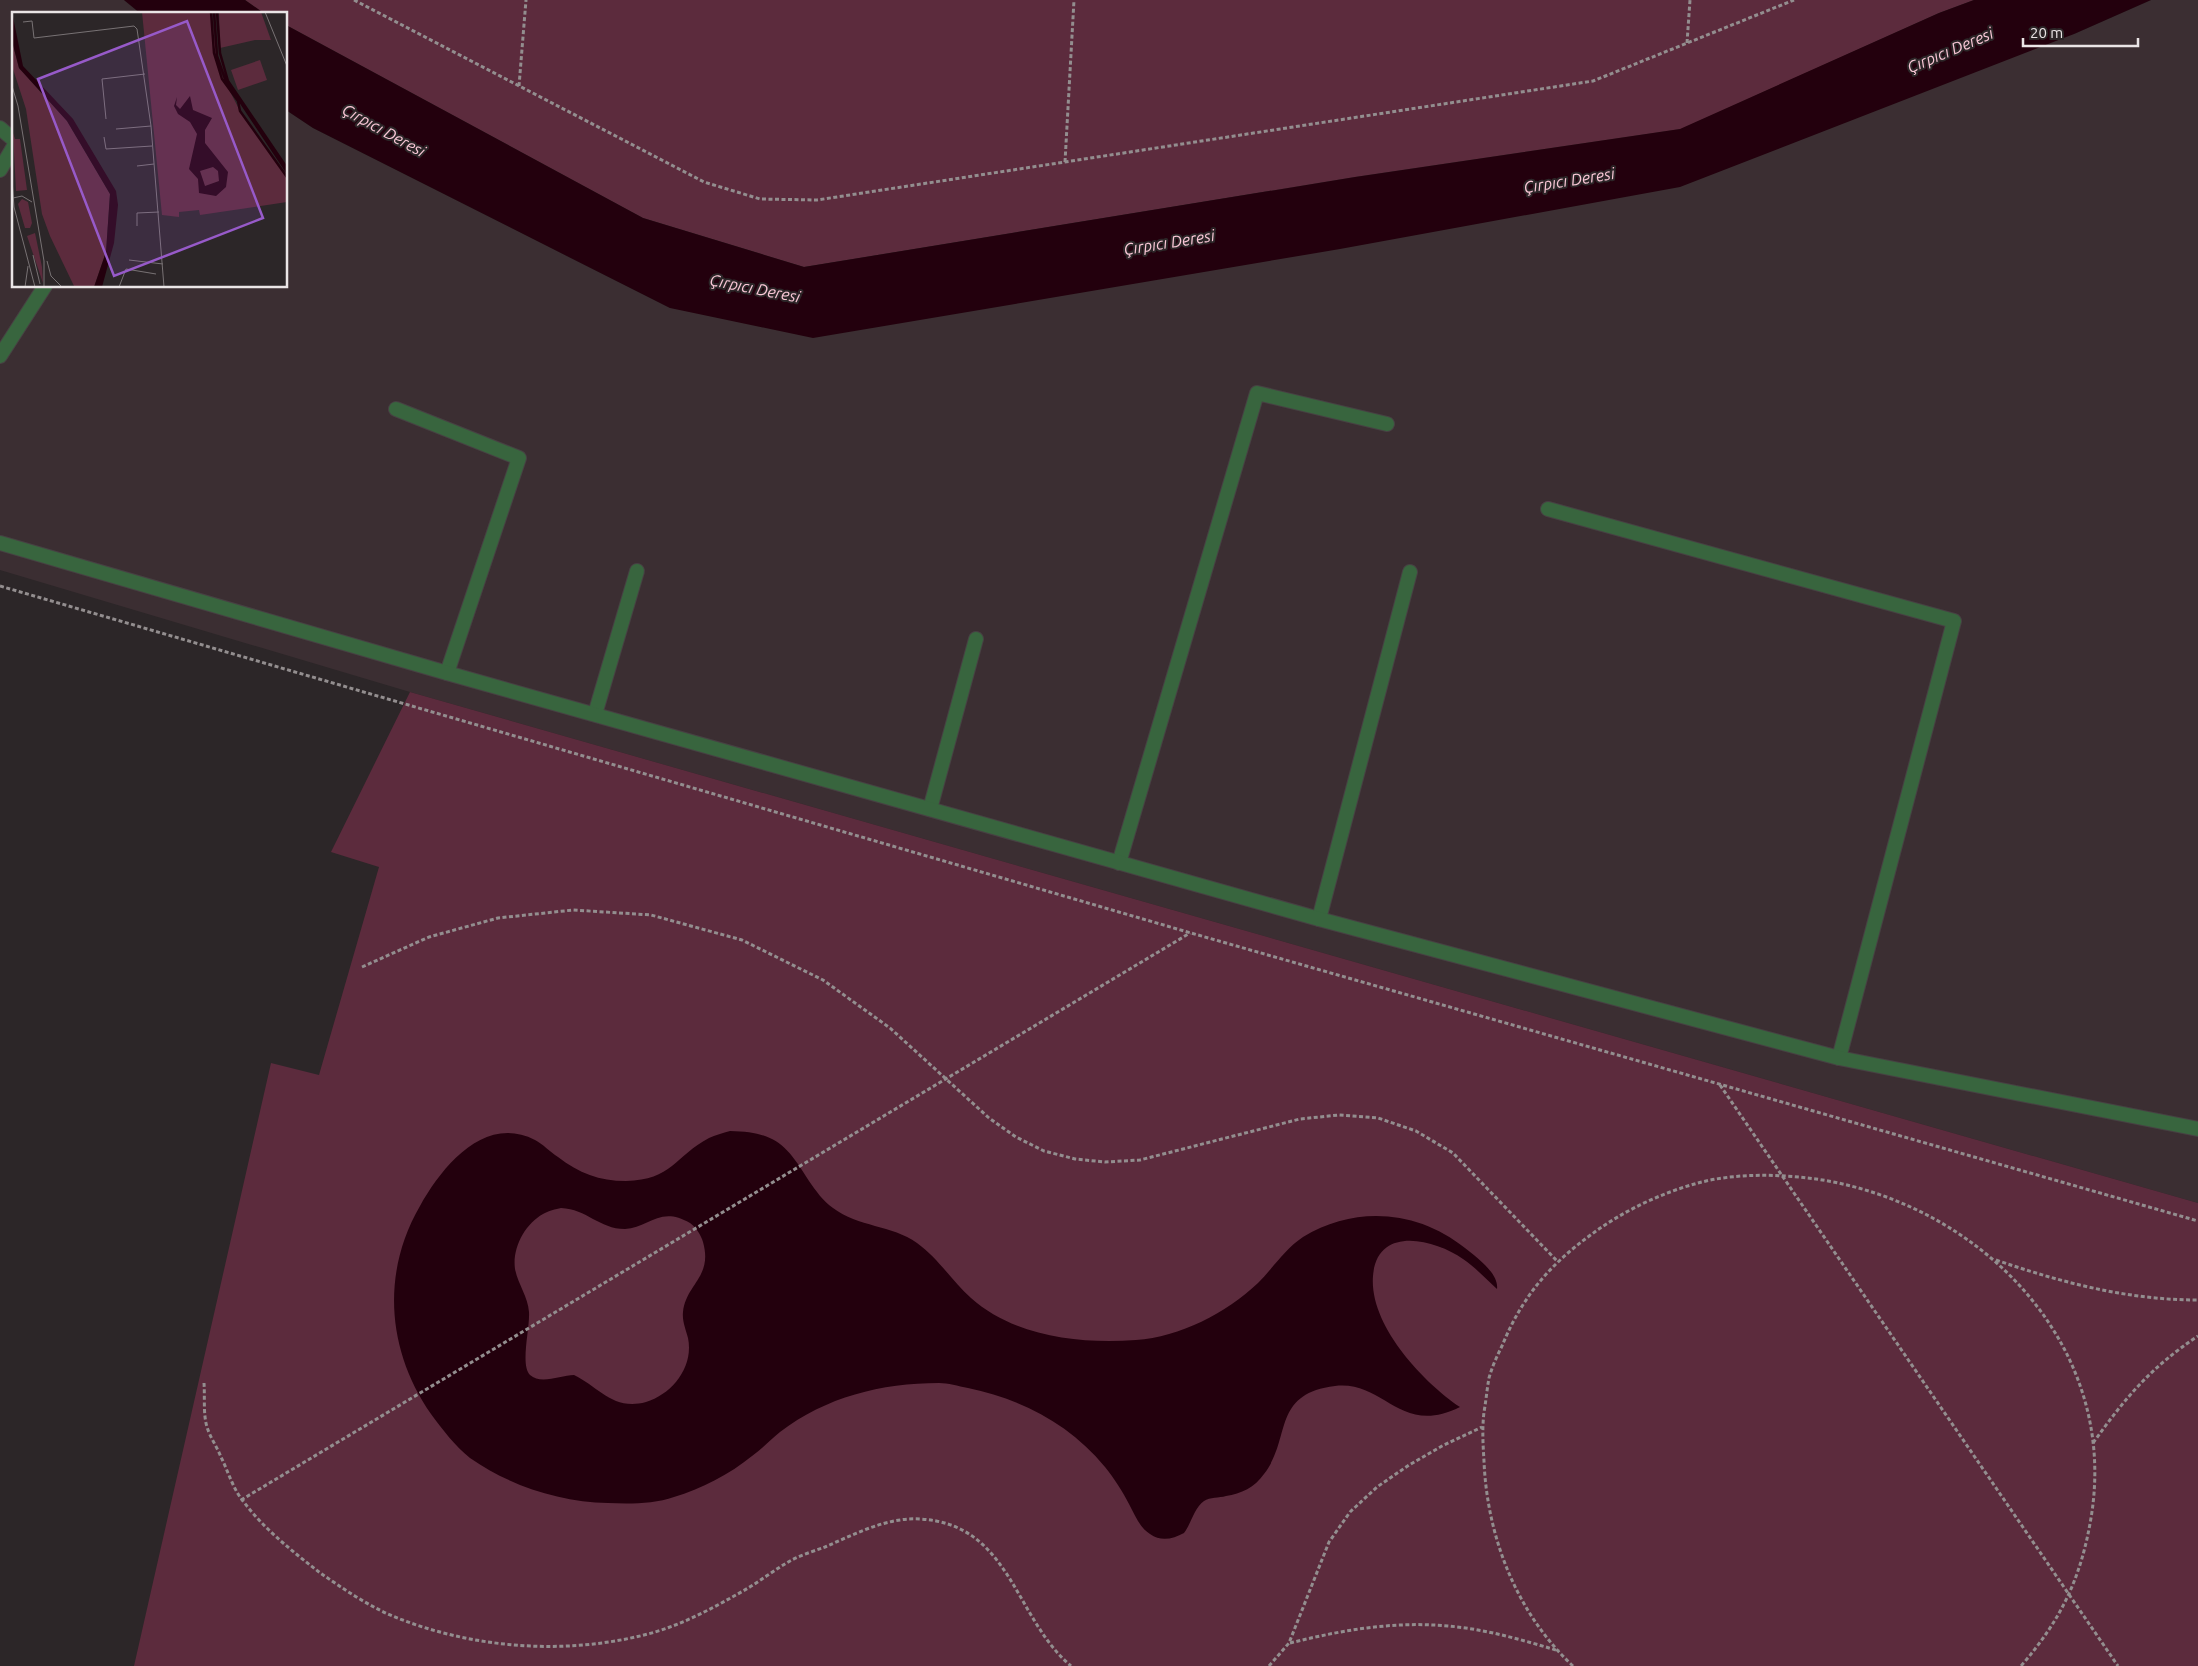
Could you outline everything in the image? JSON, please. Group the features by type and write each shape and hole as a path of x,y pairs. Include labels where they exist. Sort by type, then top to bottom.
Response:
{"street":[{"path":"0,128 12,138"},
{"path":"0,170 12,149"},
{"path":"0,356 44,288"},
{"path":"1119,863 1257,393 1387,424"},
{"path":"396,409 519,458 447,672"},
{"path":"1548,509 1954,620 1839,1058"},
{"path":"0,543 1119,863 1319,919 1839,1058 2198,1129"},
{"path":"595,714 637,571"},
{"path":"1319,919 1410,572"},
{"path":"930,809 976,640"}],"path":[{"path":"354,0 704,182 760,199 817,200 1593,80 1794,0"},
{"path":"519,86 526,0"},
{"path":"1065,162 1074,0"},
{"path":"1687,43 1690,0"},
{"path":"0,586 1191,933 2198,1221"},
{"path":"362,968 429,937 498,918 573,910 651,915 742,940 823,980 890,1028 989,1118 1016,1137 1044,1151 1074,1159 1105,1162 1140,1160 1300,1118 1339,1115 1378,1118 1416,1131 1453,1153 1558,1262"},
{"path":"241,1500 1191,933"},
{"path":"1720,1084 2118,1666"},
{"path":"1573,1666 1538,1627 1511,1580 1495,1534 1484,1482 1482,1427 1490,1375 1508,1330 1533,1287 1570,1250 1612,1220 1654,1199 1700,1182 1749,1176 1783,1176 1841,1183 1888,1196 1933,1216 1974,1243 2012,1276 2041,1310 2066,1351 2084,1394 2094,1443 2095,1492 2087,1542 2070,1595 2046,1637 2021,1666"},
{"path":"1993,1259 2093,1289 2162,1300 2198,1300"},
{"path":"2094,1443 2126,1399 2143,1380 2161,1362 2198,1336"},
{"path":"204,1383 207,1427 241,1500 287,1548 341,1587 398,1619 462,1638 528,1647 591,1644 649,1634 702,1613 747,1589 789,1562 864,1531 892,1522 919,1519 946,1524 970,1534 990,1550 1007,1573 1042,1632 1063,1660 1070,1666"},
{"path":"1269,1666 1289,1643 1329,1542 1350,1512 1377,1487 1409,1465 1442,1446 1482,1427"},
{"path":"1289,1643 1353,1629 1416,1624 1449,1626 1481,1631 1559,1651"}],"shaded area":[{"path":"0,0 124,0 139,12 12,12 12,288 288,288 288,111 313,128 670,308 2074,34 2151,0 2198,0 2198,1203 410,692 0,570"},
{"path":"245,0 1974,0 1939,13 1681,129 1355,177 804,267 643,218 288,26 288,12 262,12"},
{"path":"410,692 2198,1203 2198,1666 134,1666 271,1063 319,1075 379,867 331,852"}],"water":[{"path":"124,0 245,0 262,12 139,12"},
{"name":"Çırpıcı Deresi","path":"1974,0 2151,0 2074,34 1680,187 1340,249 813,338 670,308 313,128 288,111 288,26 643,218 804,267 1355,177 1680,129 1939,13"},
{"path":"730,1131 758,1134 778,1143 786,1149 817,1192 833,1208 853,1219 907,1237 925,1249 971,1298 988,1311 1007,1322 1049,1335 1093,1341 1115,1341 1153,1338 1186,1329 1202,1322 1245,1294 1258,1283 1290,1247 1303,1237 1323,1227 1365,1216 1407,1219 1447,1235 1491,1271 1497,1283 1497,1289 1463,1259 1437,1246 1409,1241 1396,1243 1385,1249 1377,1260 1373,1276 1374,1295 1380,1314 1389,1332 1415,1367 1430,1383 1460,1407 1439,1414 1422,1416 1407,1412 1367,1391 1352,1386 1335,1386 1315,1391 1301,1398 1292,1408 1272,1460 1260,1479 1242,1492 1204,1501 1184,1533 1171,1538 1158,1538 1143,1528 1105,1467 1076,1438 1060,1426 1025,1406 1007,1399 968,1388 939,1383 875,1389 835,1401 798,1420 780,1432 743,1463 725,1475 694,1490 658,1501 608,1503 554,1496 502,1477 470,1458 440,1426 416,1390 405,1364 398,1338 394,1311 399,1258 407,1232 420,1206 440,1176 453,1161 482,1139 499,1134 516,1134 535,1140 566,1163 598,1178 616,1181 641,1180 664,1172 698,1145 711,1137","holes":["561,1208 570,1209 608,1226 625,1229 633,1228 662,1217 680,1218 690,1223 701,1237 705,1264 685,1302 683,1312 688,1338 688,1359 679,1378 656,1398 634,1404 624,1403 615,1401 574,1375 540,1379 530,1375 527,1370 526,1355 529,1312 527,1301 515,1269 518,1245 525,1230 537,1218 545,1213"]}]}
